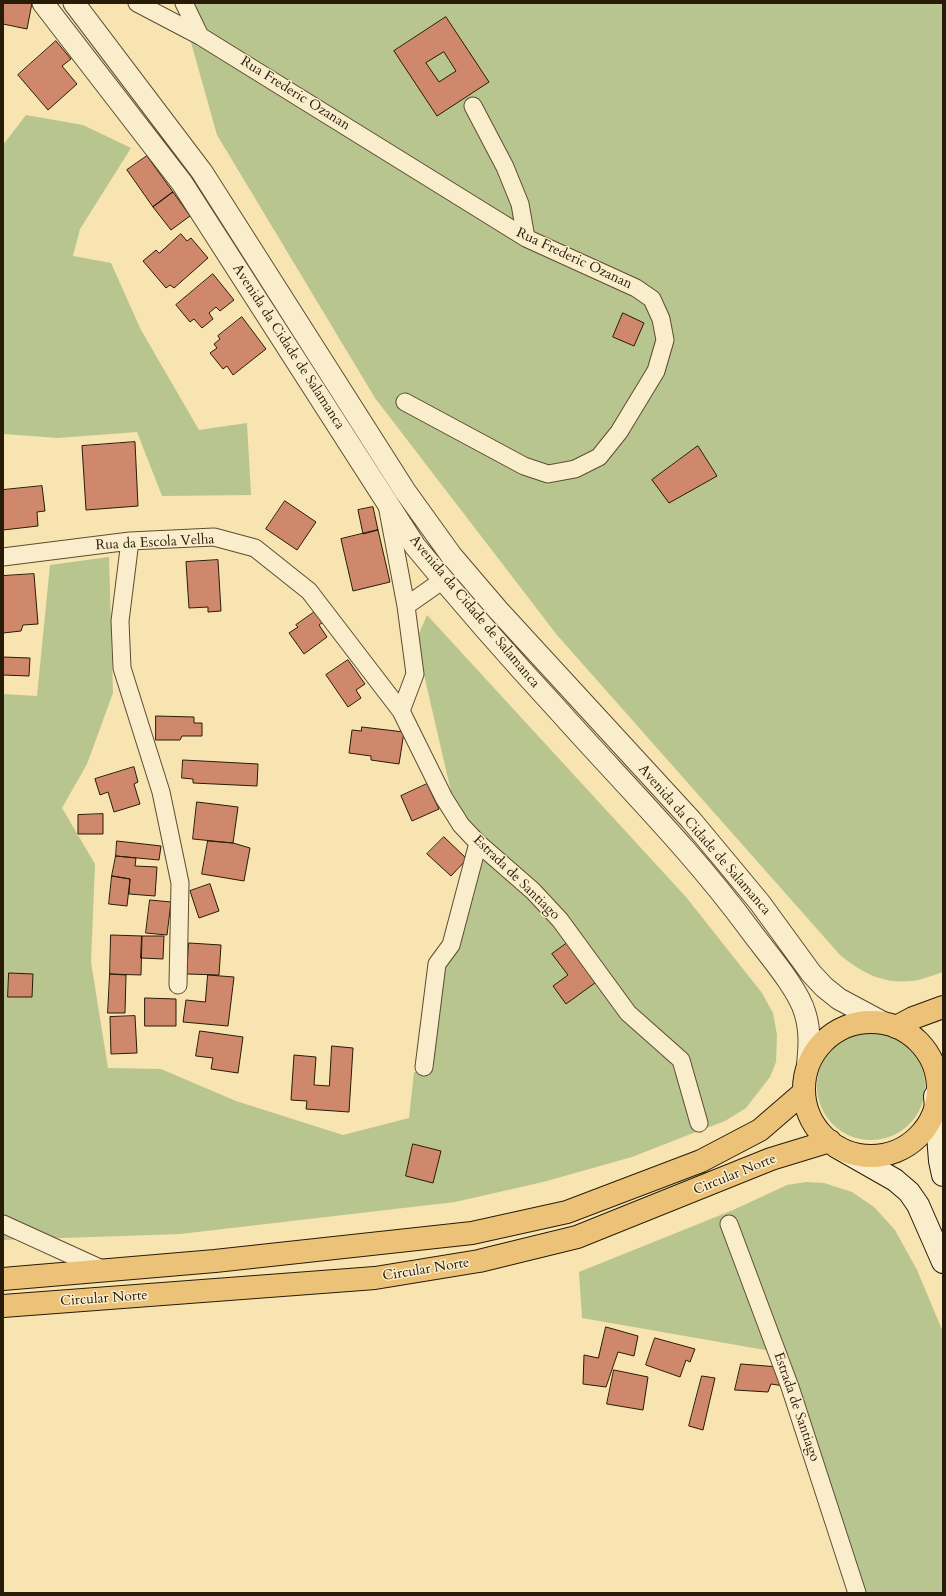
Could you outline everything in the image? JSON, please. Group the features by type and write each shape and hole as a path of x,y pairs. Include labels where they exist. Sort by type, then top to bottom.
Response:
{"main road":[{"path":"889,1025 913,1018 943,1006"},
{"path":"943,1175 940,1161 939,1081 931,1057 918,1041 902,1029 889,1025 863,1022 844,1027 828,1038 815,1052 807,1070 804,1092 809,1114 820,1133 833,1144 895,1180 909,1192 918,1204 943,1262"},
{"path":"833,1144 858,1155 880,1156 901,1150 919,1137 932,1119 939,1081"},
{"name":"Circular Norte","path":"3,1279 222,1260 472,1233 567,1212 701,1161 760,1130 804,1092"},
{"name":"Circular Norte","path":"3,1306 375,1278 479,1261 577,1237 771,1159 833,1144"}],"street":[{"name":"Avenida da Cidade de Salamanca","path":"43,3 182,183 289,347 415,546 443,580 558,710 677,839 739,914 791,986 805,1013 809,1042 807,1070"},
{"name":"Avenida da Cidade de Salamanca","path":"74,3 202,172 405,491 451,555 498,610 691,820 760,903 811,973 824,987 839,999 889,1025"},
{"name":"Rua Frederic Ozanan","path":"137,3 200,36 526,238 636,288 652,299 661,319 665,340 656,371 619,432 599,457 575,469 548,474 524,466 405,402"},
{"path":"184,3 200,36"},
{"path":"473,106 505,167 520,204 526,238"},
{"path":"386,502 406,606 415,674 402,710"},
{"name":"Rua da Escola Velha","path":"3,557 130,541 214,537 255,548 309,591 402,710"},
{"path":"130,541 120,621 122,668 161,792 180,883 178,984"},
{"path":"406,606 443,580"},
{"name":"Estrada de Santiago","path":"402,710 444,798 461,825 478,843 533,892 560,920 628,1013 681,1060 699,1123"},
{"path":"424,1067 437,964 451,945 478,843"},
{"path":"3,1224 104,1270"},
{"name":"Estrada de Santiago","path":"729,1224 790,1386 857,1593"}],"green space":[{"path":"180,3 943,3 943,972 924,979 891,981 865,972 840,955 557,635 375,398 217,135"},
{"path":"26,115 83,125 131,148 80,229 73,256 111,263 141,330 199,430 247,423 251,495 162,496 137,432 58,438 3,434 3,145"},
{"path":"109,557 113,693 87,764 62,808 95,864 91,962 108,1068 161,1069 236,1101 343,1135 409,1118 414,1072 433,1070 443,967 452,957 484,841 452,796 422,666 418,636 427,615 686,897 762,993 773,1013 777,1035 776,1062 770,1077 746,1108 725,1121 632,1157 543,1182 455,1202 180,1234 3,1240 3,694 37,696 50,565"},
{"path":"871,1032 891,1037 909,1048 920,1066 925,1086 920,1106 909,1124 891,1135 871,1140 851,1135 833,1124 822,1106 817,1086 822,1066 833,1048 851,1037"},
{"path":"806,1182 824,1183 852,1192 874,1207 895,1230 917,1270 943,1332 943,1593 864,1593 788,1354 582,1318 579,1272 733,1210 787,1185"}],"building":[{"path":"3,3 32,3 27,29 3,24"},
{"path":"446,17 489,82 437,116 394,51"},
{"path":"56,41 71,59 62,66 77,84 48,110 18,75"},
{"path":"444,52 456,71 439,82 426,63"},
{"path":"147,156 173,192 153,207 127,170"},
{"path":"173,192 190,216 171,230 153,207"},
{"path":"181,234 187,241 191,238 208,258 174,288 170,285 166,288 143,261 156,250 159,253"},
{"path":"213,274 234,300 220,311 216,307 209,313 213,319 202,328 194,319 190,322 176,305"},
{"path":"623,313 644,323 634,346 613,337"},
{"path":"242,317 266,349 233,375 227,366 223,369 210,353 217,348 214,344 220,339 218,336"},
{"path":"135,442 138,506 86,510 82,446"},
{"path":"698,446 717,476 669,503 652,480"},
{"path":"42,486 45,511 37,512 38,526 3,530 3,490"},
{"path":"285,501 316,522 297,550 266,529"},
{"path":"373,507 378,530 363,534 358,510"},
{"path":"378,530 390,582 353,591 341,539"},
{"path":"218,560 221,611 208,612 208,607 189,608 186,562"},
{"path":"34,574 38,624 23,625 21,631 3,633 3,576"},
{"path":"316,611 323,622 319,625 327,637 304,654 289,633 298,627 296,625"},
{"path":"3,657 30,658 29,676 3,675"},
{"path":"348,660 365,684 356,690 361,698 348,707 326,675"},
{"path":"156,716 194,717 194,723 202,723 202,736 182,736 180,740 156,740"},
{"path":"362,727 404,732 399,764 371,760 371,756 349,753 352,730 361,731"},
{"path":"183,760 258,764 257,786 193,783 193,779 182,778"},
{"path":"134,767 138,782 134,784 140,804 114,812 108,792 100,795 95,779"},
{"path":"427,784 439,809 412,821 401,796"},
{"path":"197,802 238,807 233,843 193,839"},
{"path":"103,814 103,834 78,834 78,815"},
{"path":"444,837 467,859 451,876 427,854"},
{"path":"117,841 161,846 159,860 116,856"},
{"path":"208,841 233,843 250,848 244,881 202,874"},
{"path":"116,856 136,858 135,866 157,867 155,896 129,894 130,879 112,876"},
{"path":"112,876 130,879 127,906 109,904"},
{"path":"210,884 219,911 199,918 190,891"},
{"path":"150,900 171,902 167,935 146,933"},
{"path":"111,935 142,936 141,975 110,974"},
{"path":"142,936 164,936 163,959 141,958"},
{"path":"570,941 599,980 566,1004 553,986 568,975 552,954"},
{"path":"189,943 221,945 219,975 187,974"},
{"path":"9,973 33,974 32,997 8,997"},
{"path":"110,974 126,975 125,1013 108,1013"},
{"path":"208,975 234,977 228,1026 183,1022 186,1000 205,1002"},
{"path":"145,998 176,999 176,1026 145,1026"},
{"path":"135,1016 137,1053 111,1054 110,1017"},
{"path":"200,1031 243,1037 238,1073 211,1069 213,1058 196,1056"},
{"path":"332,1046 353,1048 349,1112 306,1109 307,1101 291,1100 294,1055 316,1057 314,1085 329,1086"},
{"path":"413,1144 441,1151 433,1183 406,1176"},
{"path":"606,1327 638,1336 634,1356 618,1352 606,1387 583,1384 584,1355 598,1358"},
{"path":"655,1338 695,1349 690,1362 686,1360 680,1377 646,1365"},
{"path":"741,1364 779,1367 784,1386 771,1384 768,1392 735,1390"},
{"path":"614,1370 648,1377 643,1410 607,1404"},
{"path":"702,1376 715,1378 703,1430 689,1426"}]}
